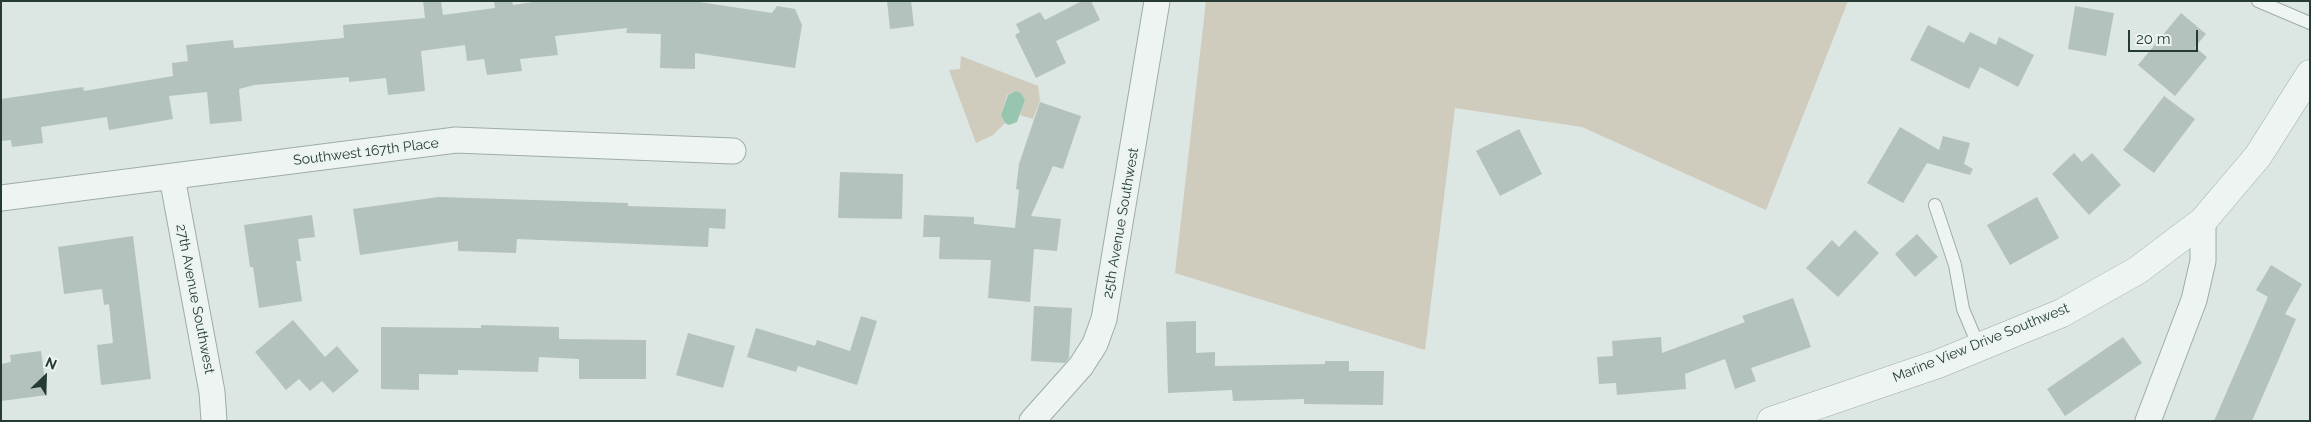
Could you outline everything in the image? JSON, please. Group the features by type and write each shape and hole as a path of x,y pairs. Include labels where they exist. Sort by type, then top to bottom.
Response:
{"street":[{"name":"25th Avenue Southwest","path":"1032,421 1081,366 1095,344 1104,320 1157,1"},
{"name":"Marine View Drive Southwest","path":"1772,421 1938,364 2062,313 2138,270 2202,221 2258,156 2310,74"},
{"name":"Southwest 167th Place","path":"1,198 172,178 456,140 734,151"},
{"name":"27th Avenue Southwest","path":"172,178 212,392 214,421"},
{"path":"2148,421 2194,300 2203,261 2202,221"}],"lane":[{"path":"2258,1 2310,23"},
{"path":"1935,205 1955,265 1962,309 1979,347"}],"shaded area":[{"path":"1206,1 1848,1 1766,210 1582,127 1455,108 1425,350 1175,273"},
{"path":"961,56 1038,86 1040,100 1033,119 1020,115 1025,100 1021,93 1016,91 1007,95 1001,115 1005,123 993,135 976,143 949,70 960,69"},
{"path":"1016,91 1021,93 1025,100 1017,122 1009,125 1005,123 1001,115 1008,95"}],"building":[{"path":"423,1 441,1 443,15 495,8 494,1 512,1 513,5 539,1 693,1 772,13 777,6 795,9 802,25 795,68 695,53 695,69 660,68 661,34 626,33 627,28 555,36 558,55 520,59 522,71 487,75 484,59 467,61 465,45 421,51 425,91 388,95 386,78 349,82 349,77 254,85 239,89 242,121 210,124 207,92 169,96 173,119 109,130 107,117 41,127 43,143 12,147 11,140 1,141 1,99 83,87 84,91 173,76 172,63 188,61 186,45 233,40 234,48 344,38 343,25 425,18"},
{"path":"887,1 911,1 914,26 890,29"},
{"path":"1082,1 1091,1 1100,20 1056,41 1066,63 1036,78 1015,35 1020,32 1016,24 1040,12 1045,20"},
{"path":"2075,6 2114,13 2106,56 2068,49"},
{"path":"2181,13 2206,34 2195,47 2207,57 2175,96 2138,65"},
{"path":"1928,25 1964,43 1970,32 1996,45 1999,37 2034,55 2018,87 1980,67 1969,89 1910,60"},
{"path":"2164,96 2195,119 2154,173 2123,150"},
{"path":"1040,102 1081,116 1063,169 1053,166 1031,216 1061,219 1057,251 1034,249 1030,302 988,298 991,260 939,259 940,237 923,237 924,215 974,217 974,224 1015,228 1019,190 1016,189 1019,164"},
{"path":"1900,127 1939,150 1943,136 1970,143 1964,164 1973,169 1970,175 1927,163 1903,203 1867,183"},
{"path":"1519,129 1542,174 1500,196 1476,151"},
{"path":"2074,153 2082,162 2092,153 2121,185 2089,215 2052,174"},
{"path":"840,172 903,174 902,219 838,218"},
{"path":"439,197 628,203 628,206 726,209 725,229 709,228 708,247 517,239 516,253 458,251 458,241 360,255 353,209"},
{"path":"2037,197 2059,238 2010,265 1987,225"},
{"path":"312,215 315,237 298,239 301,261 296,261 302,301 259,308 253,267 250,267 244,225"},
{"path":"1855,230 1879,253 1838,297 1806,268 1832,240 1839,247"},
{"path":"1917,234 1938,257 1915,277 1895,254"},
{"path":"133,236 151,379 101,385 97,345 113,343 109,304 104,305 102,289 64,294 58,247"},
{"path":"2271,265 2302,284 2285,314 2296,319 2252,421 2214,421 2268,297 2256,290"},
{"path":"1793,298 1811,347 1751,368 1756,381 1735,389 1725,359 1685,374 1686,389 1617,395 1616,383 1599,384 1597,357 1613,356 1612,341 1661,337 1662,353 1745,322 1742,316"},
{"path":"1034,306 1072,308 1069,358 1065,363 1031,361"},
{"path":"861,316 877,321 857,385 798,366 796,372 747,357 756,328 815,346 817,340 850,351"},
{"path":"293,320 325,357 337,346 359,371 333,393 322,381 310,391 299,379 286,390 255,352"},
{"path":"1196,321 1196,353 1215,352 1215,366 1325,364 1325,361 1349,361 1349,371 1384,371 1383,405 1304,404 1304,399 1233,401 1232,390 1168,393 1166,322"},
{"path":"481,325 559,327 559,339 646,340 646,379 579,379 579,359 539,357 538,372 458,370 458,375 419,374 419,390 381,389 381,327 481,328"},
{"path":"688,333 735,346 723,388 676,375"},
{"path":"2123,337 2142,363 2065,416 2047,389"},
{"path":"41,351 47,395 1,401 1,364 11,362 10,355"}]}
